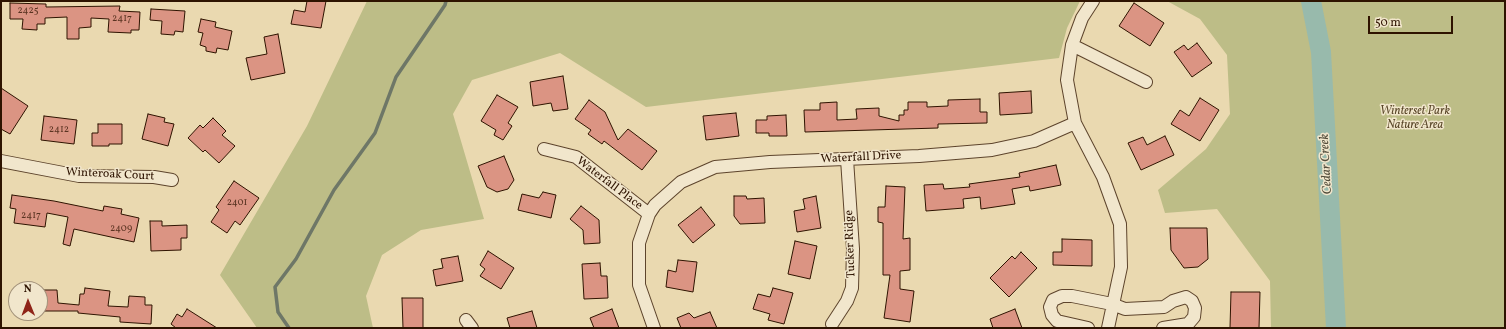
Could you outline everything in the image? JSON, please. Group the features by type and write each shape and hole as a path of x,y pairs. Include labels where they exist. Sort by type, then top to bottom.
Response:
{"street":[{"path":"1093,1 1082,18 1072,45 1067,80 1075,123 1103,177 1120,224 1121,267 1108,328"},
{"path":"1072,45 1146,82"},
{"name":"Waterfall Drive","path":"654,328 639,285 639,243 649,214 681,182 715,167 770,162 992,150 1034,141 1075,123"},
{"name":"Waterfall Place","path":"544,149 576,157 649,214"},
{"name":"Tucker Ridge","path":"832,324 847,301 852,288 853,249 847,159"},
{"name":"Winteroak Court","path":"1,161 79,176 154,177 172,180"},
{"path":"1088,328 1057,321 1052,315 1050,307 1053,300 1062,296 1072,296 1112,304 1125,309 1164,307 1173,301 1186,297 1192,301 1195,308 1194,317 1188,324 1164,328"}],"green space":[{"path":"367,1 1080,1 1067,28 1059,58 646,107 560,53 472,80 453,114 484,219 421,230 382,255 366,296 373,328 257,328 220,275 307,126"},
{"path":"1167,1 1302,1 1309,21 1315,70 1332,328 1271,328 1270,281 1217,209 1165,213 1158,190 1206,149 1230,114 1227,55 1200,19"},
{"name":"Winterset Park Nature Area","path":"1311,1 1505,1 1505,328 1336,328 1321,52"}],"building":[{"path":"307,1 326,1 321,28 291,24 294,10 305,12"},
{"path":"10,3 46,4 46,7 120,6 119,11 140,12 139,30 131,30 131,33 108,32 109,19 91,18 91,27 79,28 79,39 67,39 67,17 45,18 45,24 37,24 37,30 22,29 23,19 10,19"},
{"path":"1134,3 1164,23 1150,46 1119,26"},
{"path":"151,9 185,11 183,32 175,31 174,35 161,34 162,21 150,20"},
{"path":"201,19 216,22 215,27 232,31 228,50 217,48 216,53 206,51 206,47 200,45 203,33 198,32"},
{"path":"278,34 285,73 251,80 246,58 267,54 264,37"},
{"path":"1197,43 1212,63 1192,77 1174,52 1184,45 1188,50"},
{"path":"563,76 568,109 553,111 551,103 533,106 530,82"},
{"path":"1,88 28,106 10,134 1,129"},
{"path":"1031,91 1032,113 1000,115 999,93"},
{"path":"497,95 518,107 508,123 512,126 503,140 494,135 496,130 481,121"},
{"path":"1200,98 1219,110 1200,141 1171,124 1180,110 1189,116"},
{"path":"980,99 980,112 987,112 987,123 938,124 938,128 805,132 804,110 820,110 820,103 837,102 837,120 857,119 856,109 879,108 879,116 899,121 899,115 904,115 904,110 908,110 908,102 927,102 927,107 948,106 948,100"},
{"path":"589,100 605,112 618,140 628,129 657,151 642,170 604,141 602,144 588,134 591,130 575,119"},
{"path":"736,113 739,136 706,140 703,116"},
{"path":"148,114 165,118 164,122 174,124 168,146 142,139"},
{"path":"786,115 787,136 769,136 769,133 756,133 756,120 767,120 767,116"},
{"path":"44,116 77,120 74,144 41,140"},
{"path":"213,118 226,131 222,135 235,146 219,163 205,150 203,152 188,138 200,125 203,128"},
{"path":"98,124 122,124 122,144 92,146 92,133 98,133"},
{"path":"1165,136 1174,155 1141,170 1128,143 1143,137 1147,145"},
{"path":"504,156 514,180 508,189 497,192 487,187 478,166"},
{"path":"1056,165 1061,185 1030,191 1029,186 1012,189 1015,204 981,209 980,197 963,199 964,208 926,211 924,185 943,184 944,189 970,187 969,184 1020,177 1019,173"},
{"path":"234,181 259,198 240,225 235,221 227,233 211,222 219,210 216,207"},
{"path":"886,186 905,187 903,239 910,238 910,270 900,271 900,289 914,291 910,322 884,318 890,275 883,275 883,223 878,222 878,207 885,207"},
{"path":"543,192 556,195 551,218 518,210 522,194 539,198"},
{"path":"12,195 54,201 103,211 104,206 122,209 121,214 139,218 134,242 74,229 70,246 63,244 68,217 47,213 45,227 14,223 16,209 10,208"},
{"path":"734,196 746,196 747,199 764,198 765,223 740,224 734,216"},
{"path":"816,196 821,228 797,232 794,211 805,209 803,199"},
{"path":"581,206 599,220 600,243 584,244 583,230 570,219"},
{"path":"701,207 715,225 693,243 678,225"},
{"path":"150,221 162,221 162,226 187,225 187,238 181,238 181,250 151,251"},
{"path":"1170,228 1207,228 1208,259 1198,267 1184,268 1171,250"},
{"path":"1062,239 1092,240 1092,266 1053,265 1053,252 1062,252"},
{"path":"795,241 817,246 810,279 788,274"},
{"path":"488,251 514,268 501,289 480,276 485,269 480,265"},
{"path":"1021,252 1037,268 1009,297 990,278 1012,256 1015,259"},
{"path":"458,256 463,281 436,286 433,270 443,268 441,259"},
{"path":"678,260 697,262 693,292 666,287 668,270 676,272"},
{"path":"600,263 601,276 607,276 608,298 584,299 582,264"},
{"path":"85,288 110,291 108,306 128,307 129,296 145,297 145,305 152,305 151,324 120,322 120,317 78,313 78,311 48,311 48,290 57,290 58,303 79,305 80,294 84,294"},
{"path":"773,288 793,293 784,324 768,320 770,314 753,309 758,294 770,297"},
{"path":"1231,292 1260,292 1259,328 1230,328"},
{"path":"402,298 423,298 423,328 403,328"},
{"path":"187,309 217,328 176,328 171,324 177,314 182,317"},
{"path":"612,309 619,328 594,328 590,318"},
{"path":"1015,309 1022,328 993,328 990,319"},
{"path":"532,311 537,328 510,328 507,318"},
{"path":"710,312 717,328 681,328 677,318 689,313 694,318"}],"waterway":[{"path":"289,328 278,312 275,287 296,259 334,190 375,133 396,77 445,5 446,1"},
{"name":"Cedar Creek","path":"1311,1 1321,52 1336,328"}]}
